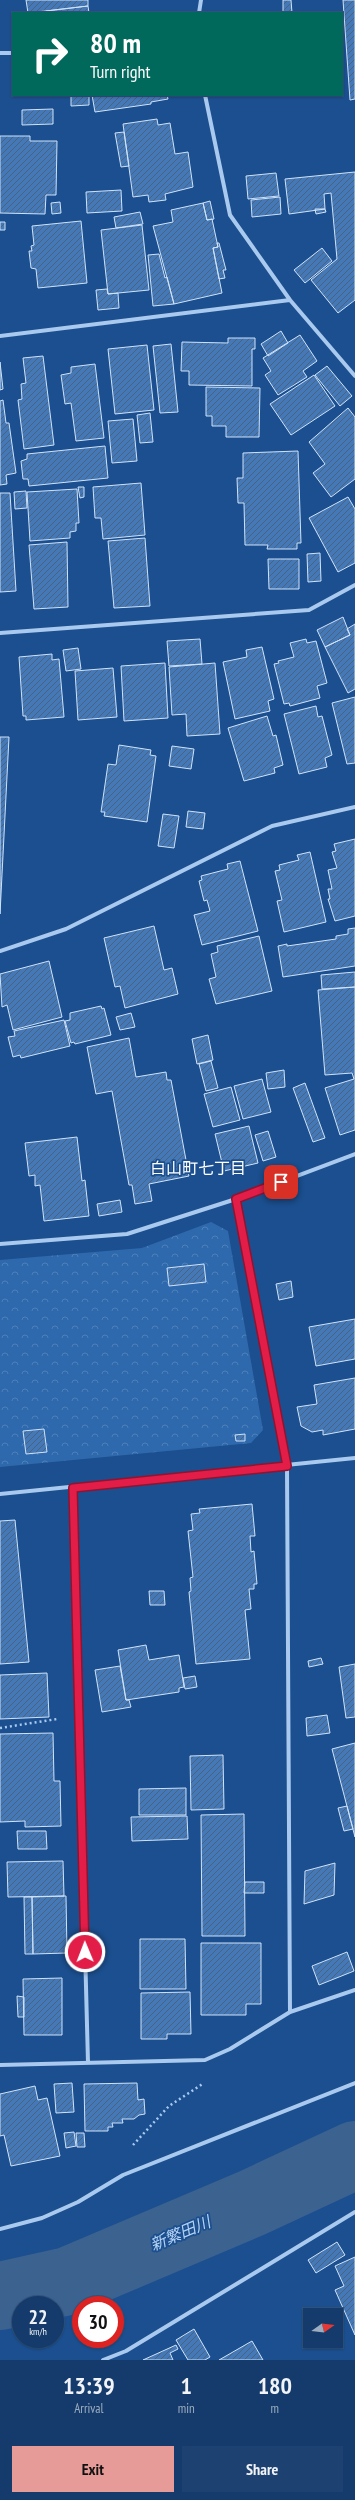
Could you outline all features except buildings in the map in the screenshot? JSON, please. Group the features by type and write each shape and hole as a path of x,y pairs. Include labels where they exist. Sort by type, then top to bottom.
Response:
{"street":[{"path":"199,12 201,0"},
{"path":"0,53 12,52"},
{"path":"205,96 230,214 290,300 355,376"},
{"path":"0,336 290,300"},
{"path":"0,634 309,610 355,585"},
{"path":"0,951 66,929 272,826 355,807"},
{"path":"0,1244 127,1234 236,1199 355,1154"},
{"path":"236,1199 287,1466 290,2012"},
{"path":"0,1494 73,1488 355,1458"},
{"path":"73,1488 88,2063"},
{"path":"0,2065 205,2060 230,2049 290,2012 355,1990"},
{"path":"0,2229 42,2218 78,2202 123,2175 355,2083"},
{"path":"103,2360 126,2351 355,2212"}],"path":[{"path":"0,1728 79,1716"},
{"path":"128,2150 169,2106 210,2079"}],"green space":[{"path":"211,1222 228,1231 263,1430 251,1443 0,1467 0,1260 142,1248"}],"waterway":[{"name":"新繁田川","path":"0,2296 68,2281 252,2203 355,2155"}],"district":[{"name":"白山町七丁目","path":"198,1168"}],"route":[{"path":"85,1952 73,1488 287,1466 236,1199 281,1182"}]}
